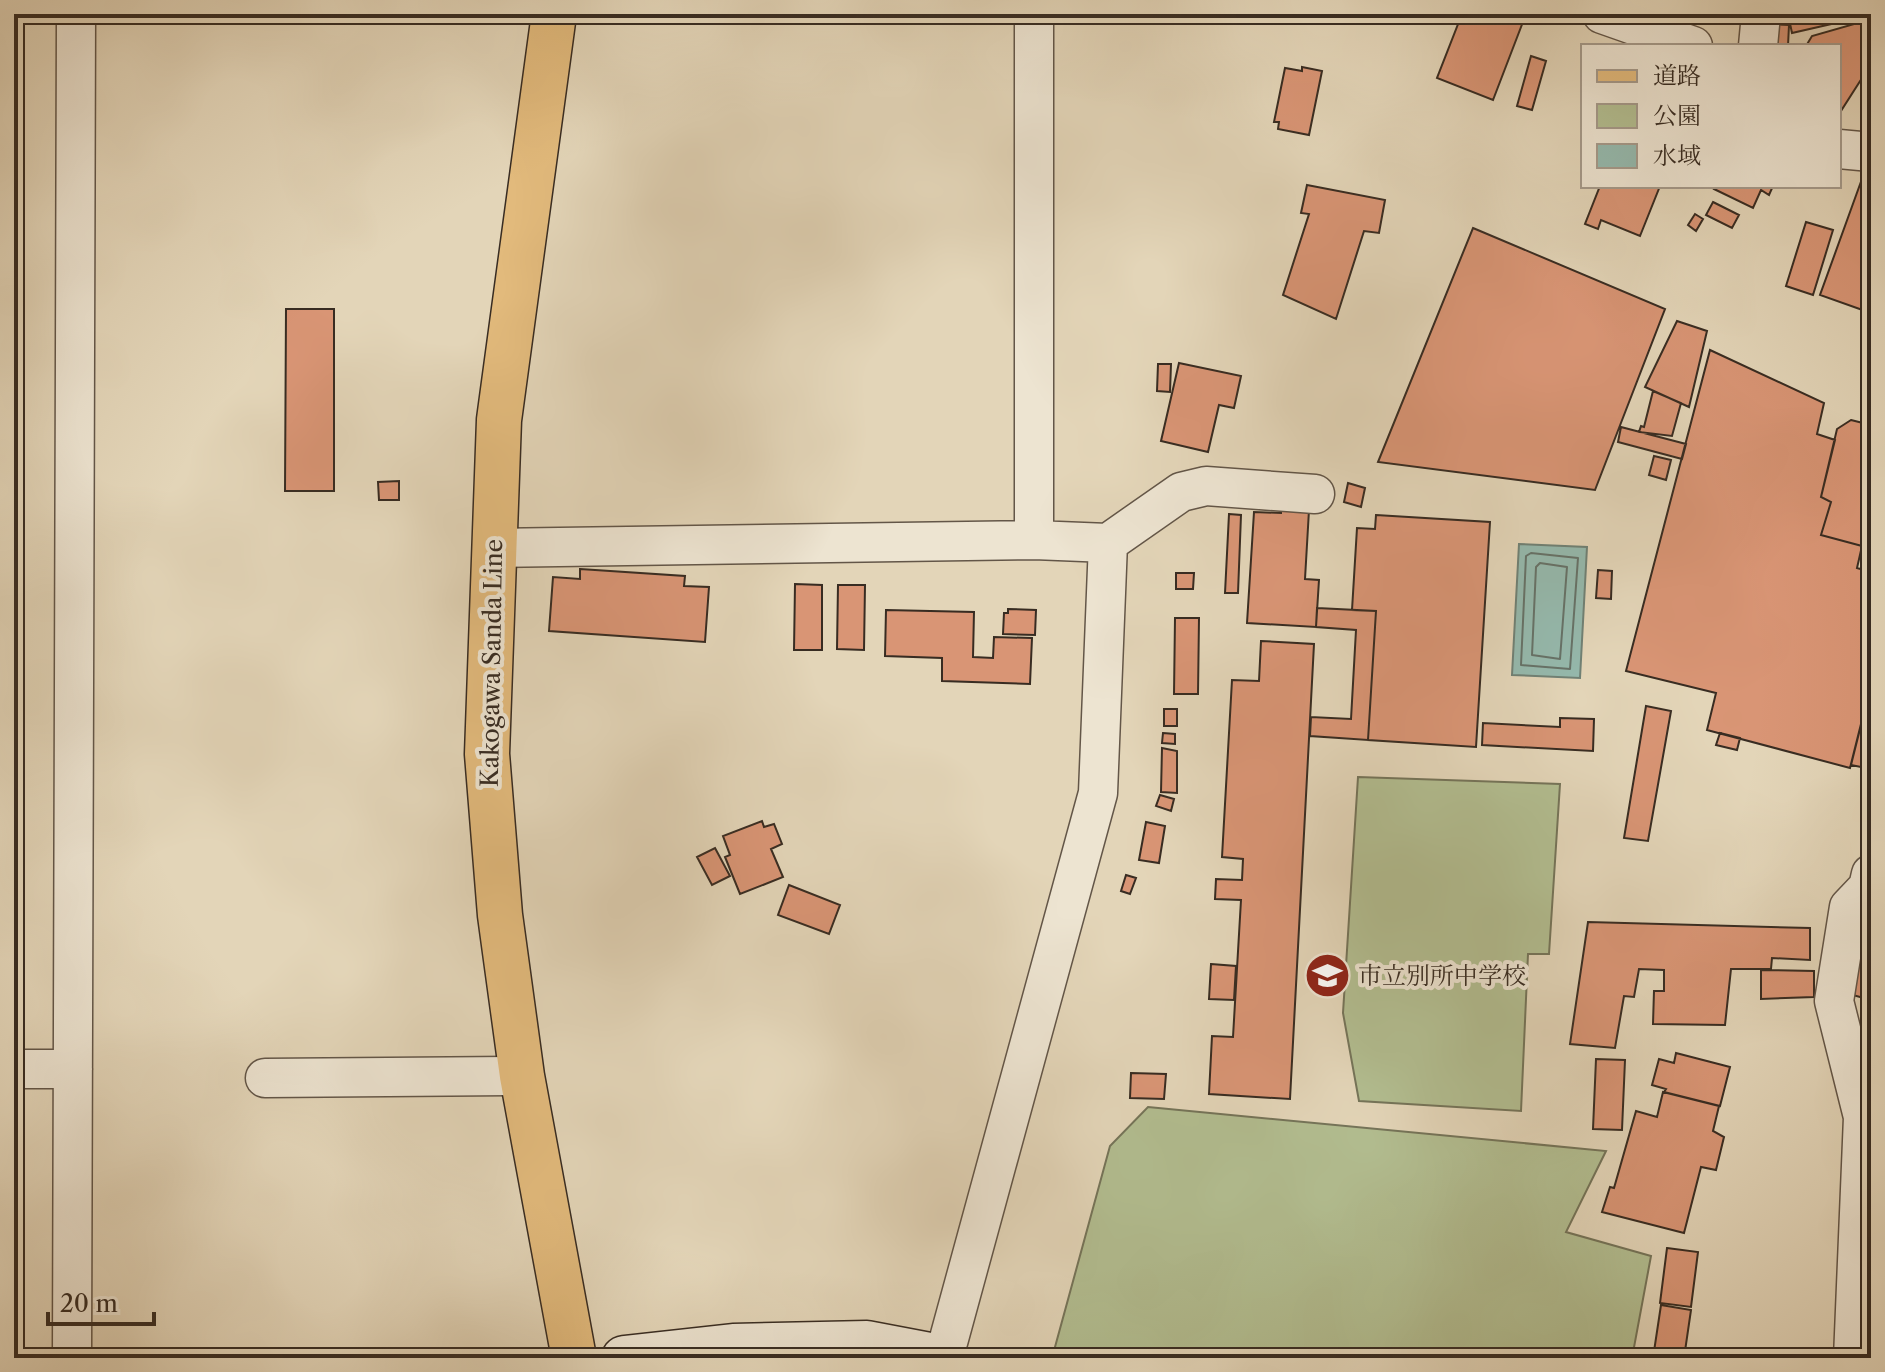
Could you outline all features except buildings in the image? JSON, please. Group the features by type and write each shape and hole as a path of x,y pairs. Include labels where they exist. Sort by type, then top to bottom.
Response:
{"main road":[{"name":"Kakogawa Sanda Line","path":"554,14 499,420 487,754 500,915 522,1076 574,1358"}],"street":[{"path":"72,1358 76,14"},
{"path":"1034,14 1034,540"},
{"path":"1602,14 1687,44"},
{"path":"1758,44 1761,14"},
{"path":"492,548 1034,540 1108,543 1181,492 1206,486 1315,494"},
{"path":"624,1358 733,1346 867,1343 945,1358 1098,793 1108,543"},
{"path":"1853,1358 1863,1117 1834,1001 1849,907 1868,887 1871,874"},
{"path":"14,1069 73,1069"},
{"path":"265,1078 522,1076"}],"green space":[{"path":"1358,777 1560,784 1549,954 1528,954 1521,1111 1359,1101 1343,1013"},
{"path":"1148,1107 1606,1151 1566,1232 1651,1256 1632,1358 1052,1358 1110,1146"}],"water":[{"path":"1519,544 1587,547 1580,678 1512,675"}],"place":[{"name":"市立別所中学校","path":"1327,976"}]}
